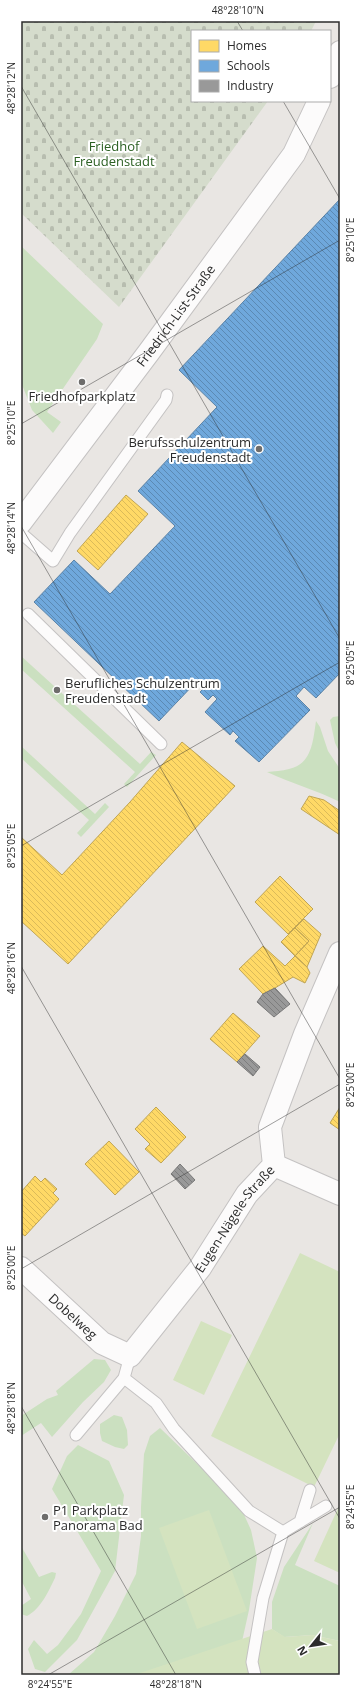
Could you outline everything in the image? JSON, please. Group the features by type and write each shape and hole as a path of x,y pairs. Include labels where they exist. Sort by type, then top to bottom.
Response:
{"street":[{"path":"331,74 340,52"},
{"name":"Friedrich-List-Straße","path":"21,522 290,160 319,102"},
{"name":"Eugen-Nägele-Straße","path":"130,1356 200,1268 247,1194 274,1164 270,1127 305,1034 340,953"},
{"path":"274,1164 340,1194"},
{"name":"Dobelweg","path":"21,1268 102,1343 130,1356"}],"lane":[{"path":"21,533 52,561 70,533 166,400 167,395"},
{"path":"28,614 161,744"},
{"path":"76,1435 124,1378 130,1356"},
{"path":"124,1378 156,1403 174,1429 249,1511 283,1532"},
{"path":"300,1522 310,1490"},
{"path":"255,1675 252,1662 263,1598 283,1532 326,1506"}],"green space":[{"name":"Friedhof Freudenstadt","path":"21,21 316,21 312,30 191,30 191,102 267,102 119,307 21,213"},
{"path":"21,246 103,324 97,339 47,412 61,422 53,433 32,410 21,382"},
{"path":"21,656 140,764 151,752 156,755 127,787 124,784 135,772 21,669"},
{"path":"340,716 340,753 335,743 330,720 333,717"},
{"path":"316,721 320,727 328,751 340,769 340,802 267,772 281,771 297,766 307,757 314,736"},
{"path":"21,746 95,814 105,803 109,807 81,837 77,833 89,820 21,758"},
{"path":"300,1253 340,1272 340,1433 314,1487 211,1436"},
{"path":"201,1321 232,1335 204,1395 173,1380"},
{"path":"94,1359 105,1360 111,1370 104,1382 83,1402 52,1437 41,1423 21,1436 21,1416 47,1399 58,1395 56,1391"},
{"path":"114,1415 122,1417 127,1430 128,1445 124,1449 102,1441 100,1424"},
{"path":"160,1428 241,1508 251,1530 257,1558 249,1610 241,1646 245,1675 68,1675 94,1652 115,1616 136,1574 141,1536 144,1454 150,1436"},
{"path":"78,1445 109,1461 124,1495 115,1571 77,1640 45,1672 35,1669 28,1649 34,1640 47,1654 58,1645 81,1614 101,1571 52,1489 67,1456"},
{"path":"340,1504 340,1573 314,1561"},
{"path":"209,1510 247,1611 197,1629 159,1528"},
{"path":"313,1523 295,1565 340,1586 340,1641 312,1635 284,1637 272,1629 272,1602 284,1567"},
{"path":"21,1546 39,1577 52,1572 56,1573 44,1599 32,1613 27,1616 21,1614 21,1606 31,1599 21,1580"},
{"path":"272,1629 285,1637 312,1635 340,1641 340,1675 134,1675"}],"building: Homes":[{"path":"126,495 148,514 98,570 77,551"},
{"name":"Berufliches Schulzentrum Freudenstadt","path":"182,742 235,786 68,964 21,921 21,837 62,875 130,802"},
{"path":"309,796 324,800 340,811 340,835 301,809"},
{"path":"280,876 313,909 288,934 255,902"},
{"path":"304,919 321,934 307,967 295,956 309,941 295,928"},
{"path":"295,928 309,941 295,956 281,942"},
{"path":"263,946 285,966 295,956 307,967 310,973 305,983 293,977 263,994 239,969"},
{"path":"233,1013 260,1036 237,1062 210,1039"},
{"path":"156,1107 186,1137 161,1163 145,1149 150,1144 135,1129"},
{"path":"340,1107 340,1130 330,1123"},
{"path":"109,1141 139,1172 115,1195 85,1164"},
{"path":"35,1176 41,1182 45,1178 57,1189 53,1193 59,1199 25,1236 21,1233 21,1192"}],"building: Schools":[{"name":"Berufsschulzentrum Freudenstadt","path":"340,199 340,673 316,698 304,687 296,696 310,710 259,762 235,741 239,737 233,731 230,735 205,712 217,699 213,695 208,700 200,692 204,688 196,682 159,721 34,602 74,560 110,594 175,526 138,491 217,407 179,370"}],"building: Industry":[{"path":"275,988 290,1004 274,1017 257,1002 263,994"},
{"path":"245,1054 260,1067 253,1076 237,1062"},
{"path":"180,1164 195,1180 185,1189 171,1174"}],"place":[{"name":"Friedhofparkplatz","path":"82,382"},
{"name":"Berufsschulzentrum Freudenstadt","path":"259,449"},
{"name":"Berufliches Schulzentrum Freudenstadt","path":"57,690"},
{"name":"P1 Parkplatz Panorama Bad","path":"45,1517"}]}
